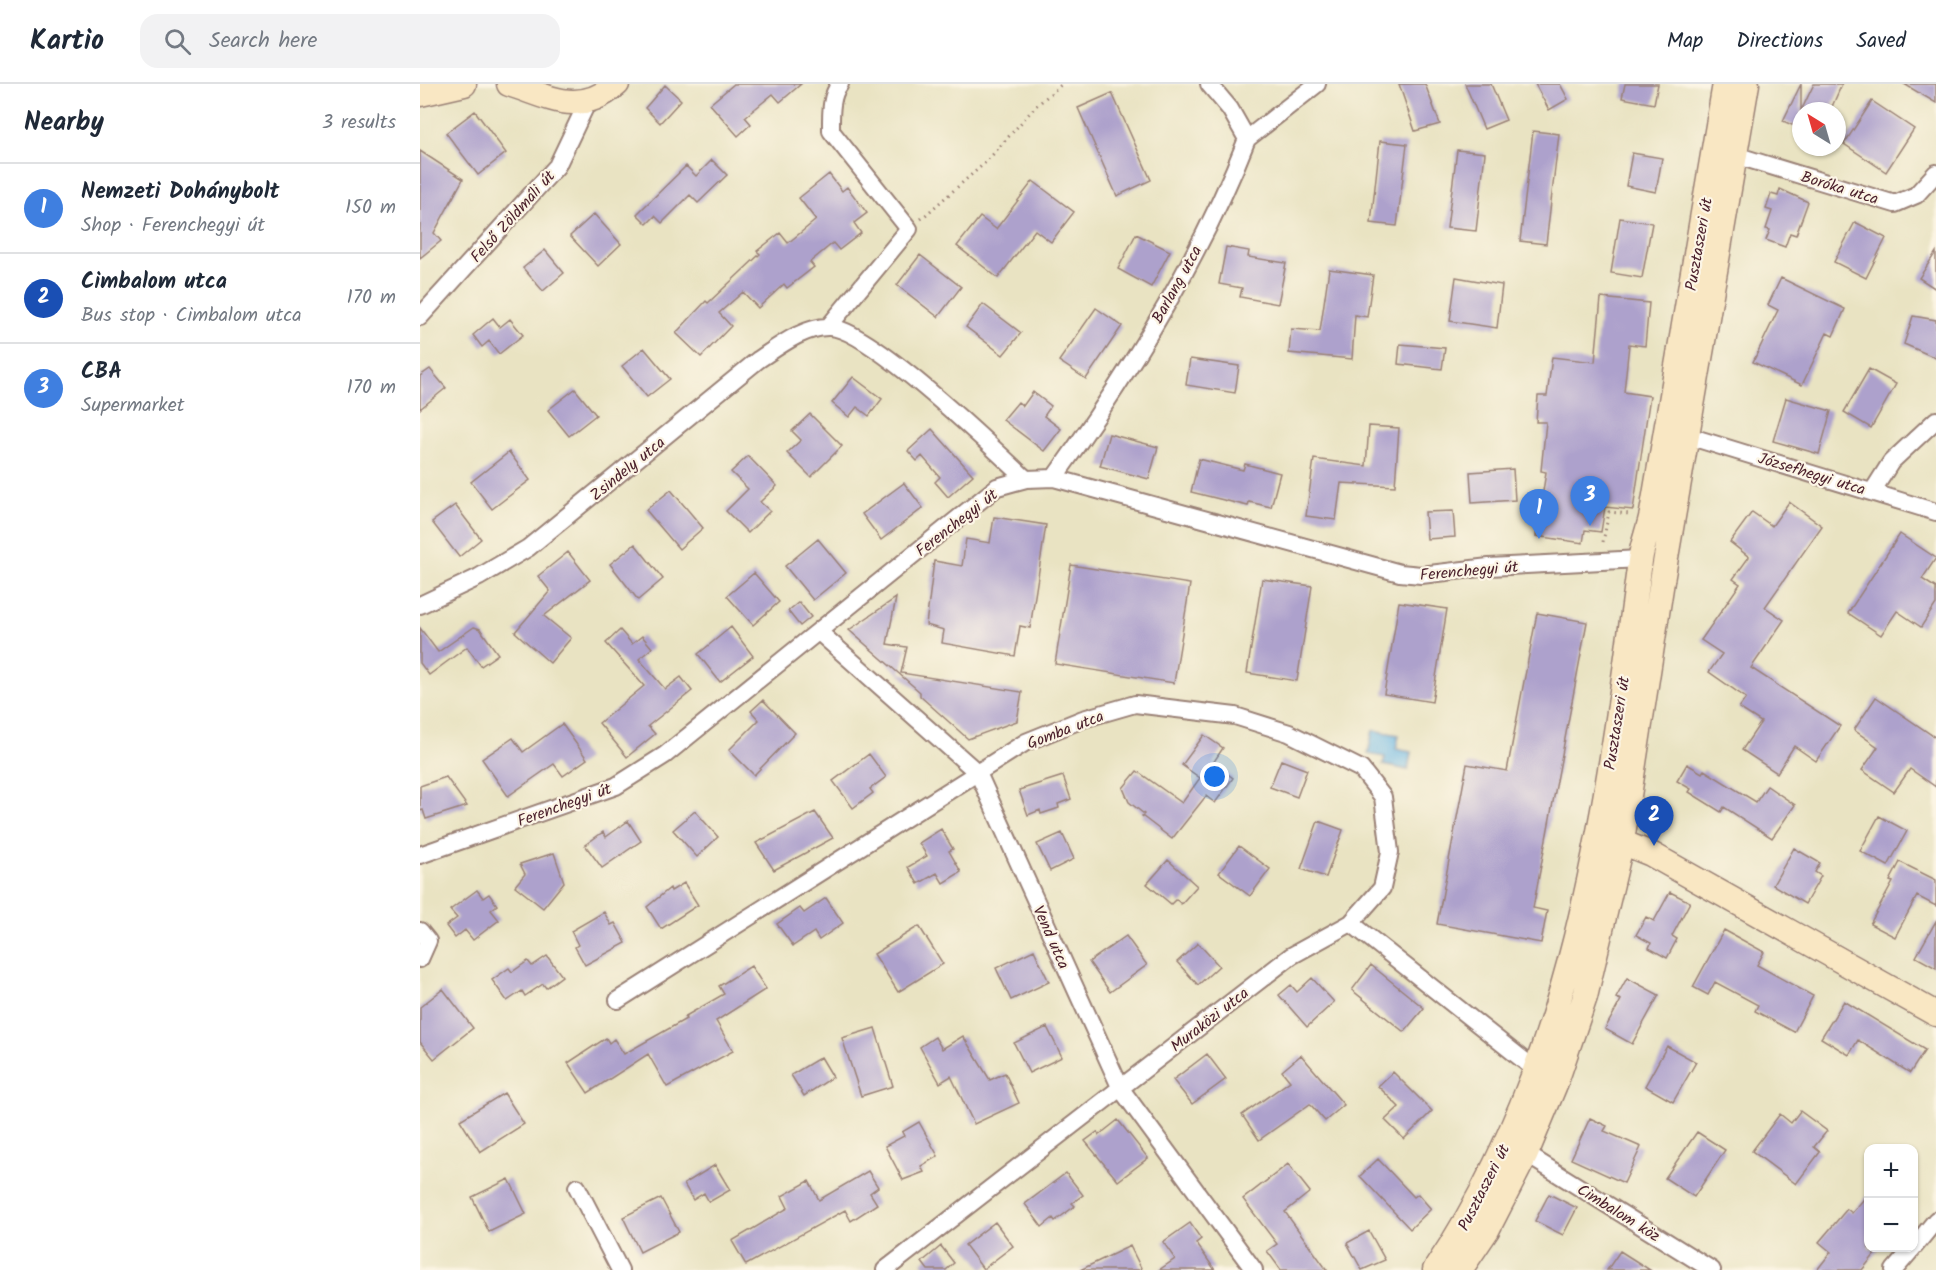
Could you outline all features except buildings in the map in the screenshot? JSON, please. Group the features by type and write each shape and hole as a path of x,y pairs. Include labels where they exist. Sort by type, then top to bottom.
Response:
{"street":[{"path":"420,94 464,84"},
{"path":"509,84 568,103 587,103 617,84"},
{"path":"840,84 836,88 830,112 831,131 840,146 909,229 829,326 865,341 968,423 1026,480"},
{"path":"1209,84 1230,110 1247,139 1317,84"},
{"name":"Pusztaszeri út","path":"1725,84 1725,152"},
{"name":"Pusztaszeri út","path":"1460,1270 1487,1230 1526,1155 1556,1082 1585,997 1611,837 1666,563 1677,433 1725,152 1747,84"},
{"name":"Felső Zöldmáli út","path":"420,317 557,166 587,103"},
{"name":"Barlang utca","path":"1053,478 1157,319 1226,193 1247,139"},
{"name":"Boróka utca","path":"1725,152 1895,204 1916,195 1936,173"},
{"name":"Zsindely utca","path":"420,604 479,577 528,548 758,360 795,337 829,326"},
{"path":"1872,492 1891,462 1936,420"},
{"name":"Pusztaszeri út","path":"1435,1270 1469,1217 1503,1151 1537,1071 1611,837 1640,559 1677,433"},
{"name":"Józsefhegyi utca","path":"1677,433 1936,512"},
{"name":"Ferenchegyi út","path":"420,855 616,786 665,755 998,487 1026,480 1053,478 1400,573 1421,575 1489,567 1640,559"},
{"path":"1640,559 1666,563"},
{"name":"Vend utca","path":"819,632 978,773 1121,1089 1254,1270"},
{"name":"Gomba utca","path":"618,1000 1026,742 1083,719 1135,704 1235,716 1289,733 1361,769 1383,797 1390,852 1382,888 1351,923"},
{"path":"1611,837 1652,854 1936,1014"},
{"path":"1351,923 1537,1071"},
{"name":"Muraközi utca","path":"885,1270 1291,956 1351,923"},
{"path":"420,932 428,941 420,959"},
{"name":"Cimbalom köz","path":"1526,1155 1712,1270"},
{"path":"577,1187 620,1270"},
{"path":"1918,1241 1936,1220"},
{"path":"1894,1270 1909,1252"}],"path":[{"path":"909,229 986,162 1036,106 1062,84"},
{"path":"1603,542 1609,512 1635,515"},
{"path":"1592,543 1603,542"},
{"path":"1603,542 1608,548"}],"water":[{"path":"1373,730 1399,735 1396,749 1411,752 1408,770 1383,765 1385,757 1368,754"}],"place":[{"name":"CBA","path":"1590,526"},
{"name":"Nemzeti Dohánybolt","path":"1539,539"},
{"name":"Cimbalom utca","path":"1654,846"}]}
